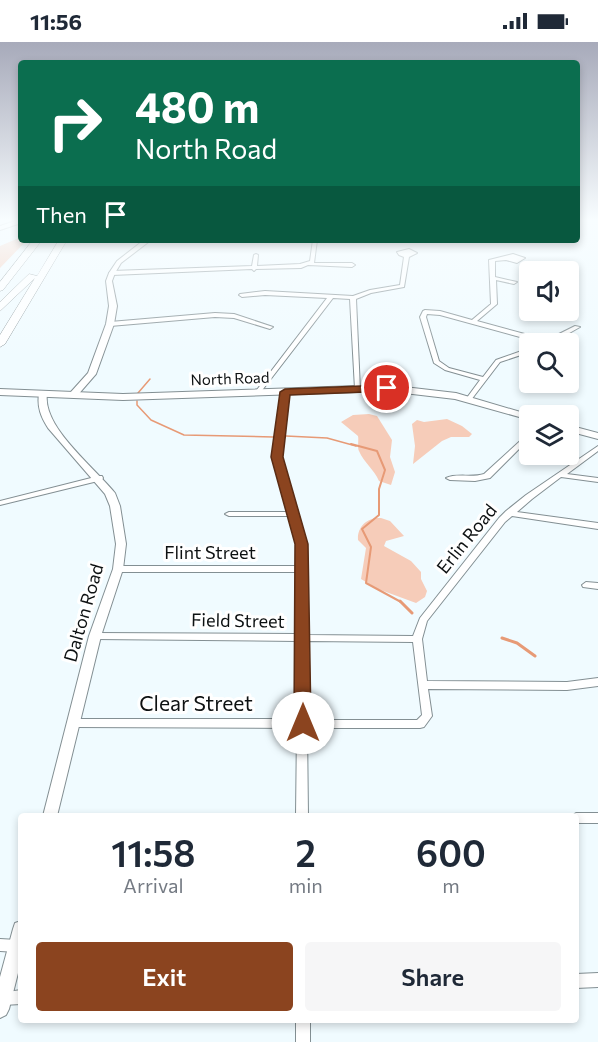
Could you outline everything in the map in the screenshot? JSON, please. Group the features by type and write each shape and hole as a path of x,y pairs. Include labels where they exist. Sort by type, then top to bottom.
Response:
{"highway":[{"path":"0,288 17,266"},
{"path":"0,308 41,266"},
{"path":"0,344 47,266"}],"main road":[{"name":"North Road","path":"0,392 43,400 54,395 148,397 358,388 413,390 469,399 519,414"},
{"path":"579,431 598,436"}],"street":[{"path":"79,395 96,366 110,324 113,311 109,284 111,273 117,266"},
{"path":"111,273 254,269 291,266"},
{"path":"242,295 256,292 353,298 402,286 405,266"},
{"path":"473,322 494,304 492,266"},
{"path":"492,278 514,282"},
{"path":"258,392 262,384 311,326 331,297"},
{"path":"353,298 358,388"},
{"path":"484,379 450,370 436,362 423,317 427,311 519,336"},
{"path":"110,324 215,315 234,316 270,327"},
{"path":"565,333 577,327"},
{"path":"469,399 501,359 519,353"},
{"path":"285,392 277,457 280,474 301,536 302,813"},
{"name":"Dalton Road","path":"43,400 45,416 52,428 110,493 115,506 121,544 118,569 95,636 51,813"},
{"path":"450,478 475,479 487,476 519,445"},
{"name":"Erlin Road","path":"417,639 423,620 509,513 598,448"},
{"path":"560,475 598,480"},
{"path":"0,503 99,478"},
{"path":"509,513 598,526"},
{"path":"229,514 294,514"},
{"name":"Flint Street","path":"118,569 302,569"},
{"path":"586,585 598,586"},
{"name":"Field Street","path":"95,636 417,639"},
{"path":"417,639 423,685 567,686 598,682"},
{"name":"Clear Street","path":"74,723 420,724 427,716 423,685"},
{"path":"579,818 598,818"},
{"path":"18,933 8,946 1,1004 18,998"},
{"path":"579,981 598,980"},
{"path":"303,1023 303,1042"}],"shaded area":[{"path":"353,415 377,416 392,440 390,457 395,472 391,485 379,481 359,451 358,436 341,422"},
{"path":"447,419 472,434 469,437 451,437 442,441 413,464 415,446 412,424 417,420 424,422"},
{"path":"381,518 390,521 404,536 386,541 384,546 411,561 421,572 421,579 427,591 425,597 416,603 378,589 361,579 366,548 358,540 359,531 364,523"}],"waterway":[{"path":"138,393 150,379"},
{"path":"137,401 137,405 151,420 184,435 273,437"},
{"path":"286,436 327,438 356,446"},
{"path":"351,444 377,451 385,470 379,489 379,515 362,529 371,547 366,583 401,602"},
{"path":"401,602 412,613"},
{"path":"502,638 517,643 535,656"}],"route":[{"path":"303,723 302,544 280,474 277,457 285,392 387,388"}]}
